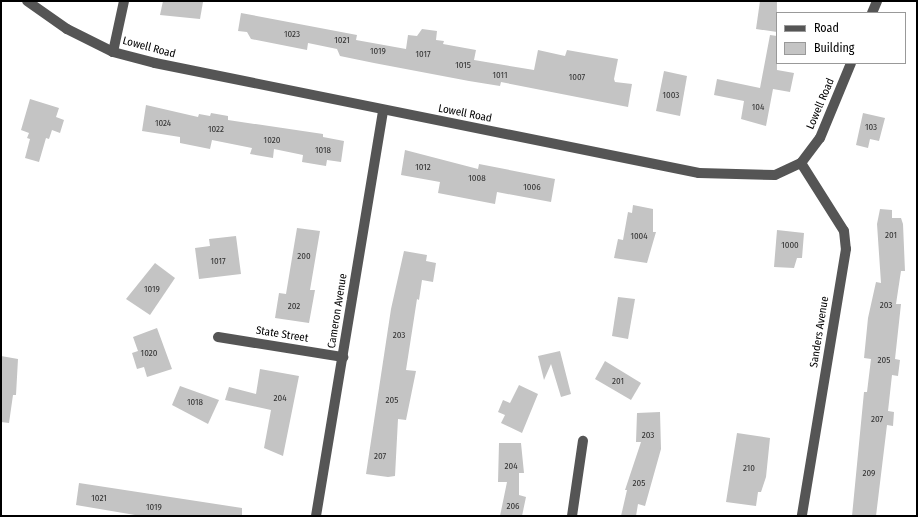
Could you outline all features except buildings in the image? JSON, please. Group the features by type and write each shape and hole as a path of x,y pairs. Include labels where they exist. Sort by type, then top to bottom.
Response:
{"street":[{"name":"Lowell Road","path":"27,1 67,29 113,52 197,73 699,173 775,175 801,163 820,138 851,64"},
{"path":"113,52 124,1"},
{"path":"872,12 877,1"},
{"name":"Cameron Avenue","path":"316,516 383,110"},
{"name":"Sanders Avenue","path":"801,163 844,231 846,249 802,516"},
{"name":"State Street","path":"218,337 343,357"},
{"path":"572,516 583,441"}]}
